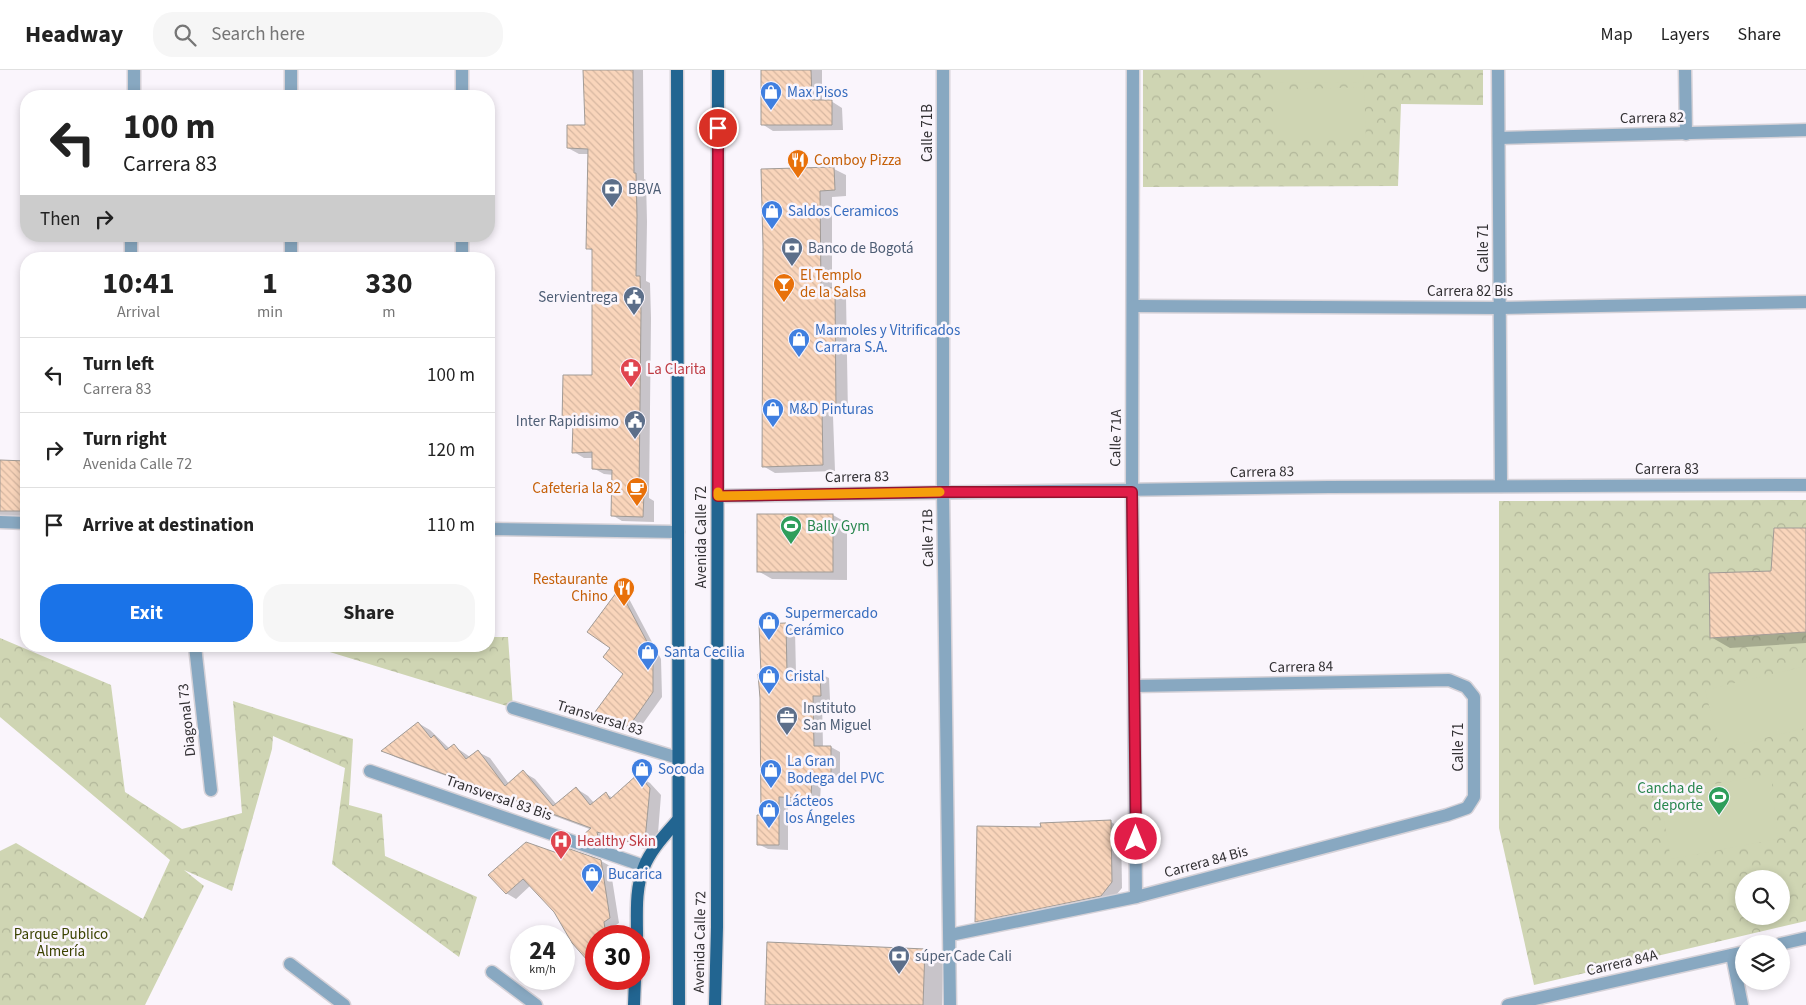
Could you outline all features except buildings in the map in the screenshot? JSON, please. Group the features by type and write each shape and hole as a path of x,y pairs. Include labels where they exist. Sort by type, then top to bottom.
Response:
{"main road":[{"name":"Avenida Calle 72","path":"677,70 679,1005"},
{"name":"Avenida Calle 72","path":"715,1005 717,927 718,70"},
{"path":"637,925 639,882 644,866 656,846 678,820"},
{"path":"634,1005 635,990"}],"street":[{"path":"134,70 134,90"},
{"path":"291,70 291,90"},
{"path":"462,70 462,90"},
{"name":"Calle 71B","path":"943,70 943,492 950,1005"},
{"name":"Calle 71A","path":"1132,70 1134,306 1132,492 1136,897"},
{"name":"Calle 71","path":"1498,70 1501,486"},
{"path":"1685,70 1686,134"},
{"name":"Carrera 82","path":"1499,138 1806,130"},
{"name":"Carrera 82 Bis","path":"1134,306 1500,308 1806,302"},
{"name":"Carrera 83","path":"718,496 1501,486 1806,485"},
{"path":"0,522 20,523"},
{"path":"495,529 678,532"},
{"name":"Diagonal 73","path":"196,652 211,790"},
{"name":"Carrera 84","path":"1135,686 1449,680 1466,687"},
{"name":"Calle 71","path":"1466,687 1474,697 1474,797 1467,808"},
{"name":"Transversal 83","path":"513,708 678,758"},
{"name":"Transversal 83 Bis","path":"370,771 644,866"},
{"name":"Carrera 84 Bis","path":"950,935 1136,897 1467,808"},
{"path":"1790,942 1806,938"},
{"name":"Carrera 84A","path":"1508,1005 1564,999 1735,955"},
{"path":"290,964 344,1005"},
{"path":"492,972 536,1005"},
{"path":"1741,990 1742,1005"}],"green space":[{"path":"1143,70 1483,70 1483,105 1401,104 1398,186 1143,187"},
{"path":"1272,70 1363,70 1364,82 1272,83"},
{"path":"1364,87 1366,139 1274,139 1274,90"},
{"path":"1806,500 1806,921 1790,925 1790,870 1735,870 1735,925 1789,925 1746,935 1735,935 1735,938 1534,985 1499,828 1499,501"},
{"path":"495,637 508,637 513,708 330,652 495,652"},
{"name":"Parque Publico Almería","path":"0,638 20,646 20,652 33,652 111,685 125,792 182,829 242,813 233,701 353,739 349,805 382,814 385,856 477,897 459,957 332,864 345,768 273,736 272,749 232,891 184,870 204,886 145,1005 0,1005 0,851 16,843 143,919 170,860 0,717"},
{"path":"1806,666 1806,728 1720,749 1705,690"},
{"name":"Cancha de deporte","path":"1771,774 1778,839 1671,859 1659,794"}],"slow traffic":[{"path":"718,492 718,496 940,492"}],"place":[{"name":"Max Pisos","path":"771,111"},
{"name":"Comboy Pizza","path":"798,179"},
{"name":"BBVA","path":"612,208"},
{"name":"Saldos Ceramicos","path":"772,230"},
{"name":"Banco de Bogotá","path":"792,267"},
{"name":"El Templo de la Salsa","path":"784,303"},
{"name":"Servientrega","path":"634,316"},
{"name":"Marmoles y Vitrificados Carrara S.A.","path":"799,358"},
{"name":"La Clarita","path":"631,388"},
{"name":"M&D Pinturas","path":"773,428"},
{"name":"Inter Rapidisimo","path":"635,440"},
{"name":"Cafeteria la 82","path":"637,507"},
{"name":"Bally Gym","path":"791,545"},
{"name":"Restaurante Chino","path":"624,607"},
{"name":"Supermercado Cerámico","path":"769,641"},
{"name":"Santa Cecilia","path":"648,671"},
{"name":"Cristal","path":"769,695"},
{"name":"Instituto San Miguel","path":"787,736"},
{"name":"Socoda","path":"642,788"},
{"name":"La Gran Bodega del PVC","path":"771,789"},
{"name":"Cancha de deporte","path":"1719,816"},
{"name":"Lácteos los Ángeles","path":"769,829"},
{"name":"Healthy Skin","path":"561,860"},
{"name":"Bucarica","path":"592,893"},
{"name":"súper Cade Cali","path":"899,975"}],"route":[{"path":"718,128 718,496 943,492 1132,492 1136,839"}]}
